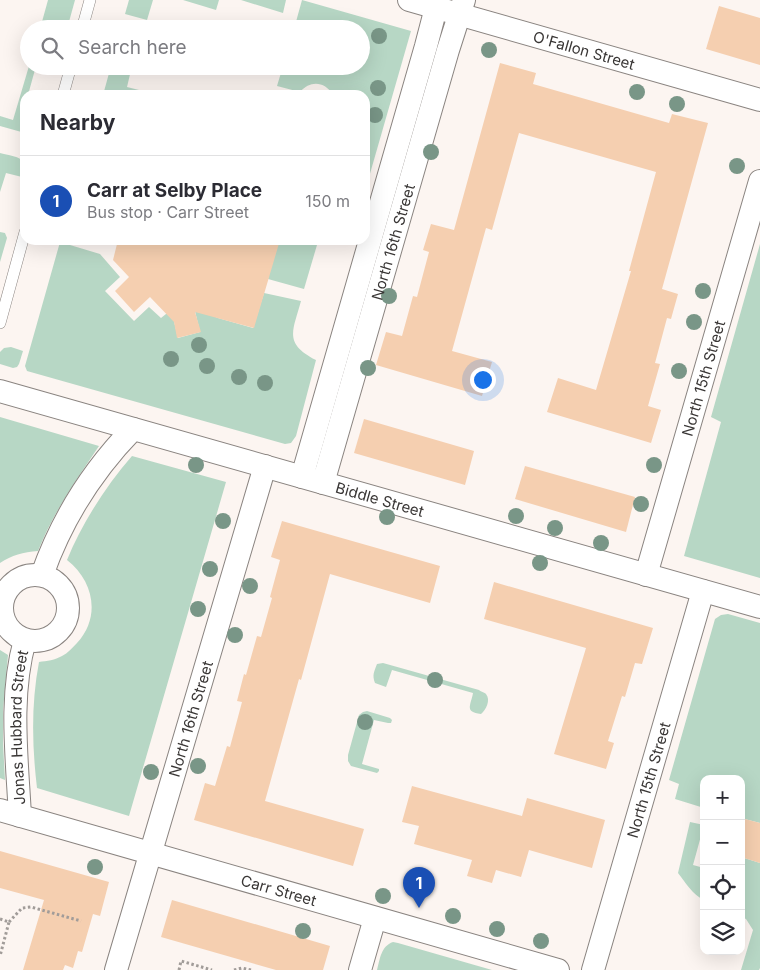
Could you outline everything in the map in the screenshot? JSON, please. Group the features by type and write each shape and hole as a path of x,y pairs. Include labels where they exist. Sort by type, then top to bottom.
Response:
{"street":[{"name":"O'Fallon Street","path":"409,0 461,7 760,100"},
{"name":"North 16th Street","path":"312,480 437,4"},
{"name":"North 16th Street","path":"312,480 461,7"},
{"name":"North 15th Street","path":"646,575 760,180"},
{"name":"Biddle Street","path":"0,391 760,607"},
{"path":"42,575 49,555 77,502 109,455 133,429"},
{"name":"North 16th Street","path":"116,970 265,466"},
{"name":"Jonas Hubbard Street","path":"30,575 42,575 52,578 66,595 67,617 63,626 45,640 25,640 6,625 2,615 4,593 11,584 20,578 30,575"},
{"name":"North 15th Street","path":"593,970 703,591"},
{"name":"Jonas Hubbard Street","path":"10,813 16,732 16,696 25,640"},
{"name":"Carr Street","path":"10,813 558,970"},
{"path":"360,970 375,918"}],"lane":[{"path":"84,20 90,0"},
{"path":"64,90 69,75"},
{"path":"0,323 21,245"}],"path":[{"path":"0,956 9,922 22,908 31,908 81,921"},
{"path":"0,919 9,922"},
{"path":"179,970 181,961 212,970"},
{"path":"234,970 242,968 251,970"}],"green space":[{"path":"48,0 75,0 69,20 42,20"},
{"path":"129,0 153,0 147,20 125,14"},
{"path":"183,0 219,0 216,10"},
{"path":"241,0 286,0 283,13"},
{"path":"302,0 411,31 370,174 370,90 330,90 317,84 308,85 302,90 292,90 277,86 280,75 370,75 370,20 296,20"},
{"path":"26,75 34,75 29,90 22,90"},
{"path":"109,75 130,75 127,87 139,90 104,90"},
{"path":"20,96 20,132 0,126 0,116 13,120"},
{"path":"0,153 20,159 20,176 6,173 0,192"},
{"path":"0,232 5,233 7,238 0,262"},
{"path":"760,244 760,578 684,556 721,422 711,417"},
{"path":"59,245 70,245 100,254 120,277 105,291 134,321 149,307 161,318 166,314 172,313 178,338 200,332 194,307 218,318 253,328 264,293 301,301 293,335 299,348 316,360 296,436 291,443 285,444 27,371 25,366"},
{"path":"274,245 317,245 304,289 268,279"},
{"path":"11,347 23,351 19,364 13,368 0,364 0,352 4,348"},
{"path":"0,417 99,446 58,510 38,551 18,554 0,563"},
{"path":"132,456 226,482 129,816 37,788 33,725 39,662 59,657 77,643 85,633 92,611 88,589 83,578 67,560 95,505"},
{"path":"728,614 760,623 760,823 745,819 745,775 700,775 700,807 675,799 679,784 669,780 715,619 721,615"},
{"path":"0,650 8,655 3,710 5,780 0,778"},
{"path":"383,663 479,690 488,699 485,710 481,714 470,710 473,693 392,670 386,687 375,683 374,671 377,664"},
{"path":"367,711 392,720 391,723 388,723 374,720 362,764 379,769 377,773 351,766 348,761 359,715"},
{"path":"690,822 700,824 700,840 693,865 700,867 700,898 678,873"},
{"path":"745,858 760,863 759,970 741,970 753,930 746,919"},
{"path":"393,942 492,970 377,970 383,950"}],"building":[{"path":"719,6 760,18 760,65 706,49"},
{"path":"500,63 536,73 533,84 669,123 672,114 708,123 662,289 678,294 671,319 667,318 655,363 660,364 648,406 661,410 651,443 547,412 558,378 596,390 631,271 629,271 656,172 519,133 492,230 486,228 452,351 492,362 482,396 376,365 386,332 402,336 413,296 417,297 429,252 423,250 431,224 454,230"},
{"path":"117,245 279,245 254,328 195,312 201,332 177,338 174,322 150,297 134,312 115,291 129,277 113,260"},
{"path":"364,419 474,451 465,485 354,453"},
{"path":"525,466 635,497 626,532 515,499"},
{"path":"282,521 440,566 430,603 330,574 301,680 299,679 265,801 364,829 353,866 194,820 205,783 215,786 227,746 230,747 242,702 237,701 244,674 246,675 257,636 261,637 272,598 270,597 280,560 271,557"},
{"path":"494,582 653,628 642,664 635,663 625,697 622,696 608,741 614,743 606,769 554,754 586,648 484,619"},
{"path":"412,786 522,816 527,798 605,820 592,868 529,850 521,877 496,870 492,883 467,876 472,860 414,844 419,826 402,822"},
{"path":"745,819 760,823 760,863 745,858"},
{"path":"0,851 109,882 100,916 93,914 82,952 78,951 73,968 65,965 63,970 23,970 44,900 0,888"},
{"path":"172,900 330,946 323,970 276,970 161,937"}],"place":[{"name":"Carr at Selby Place","path":"419,908"}]}
